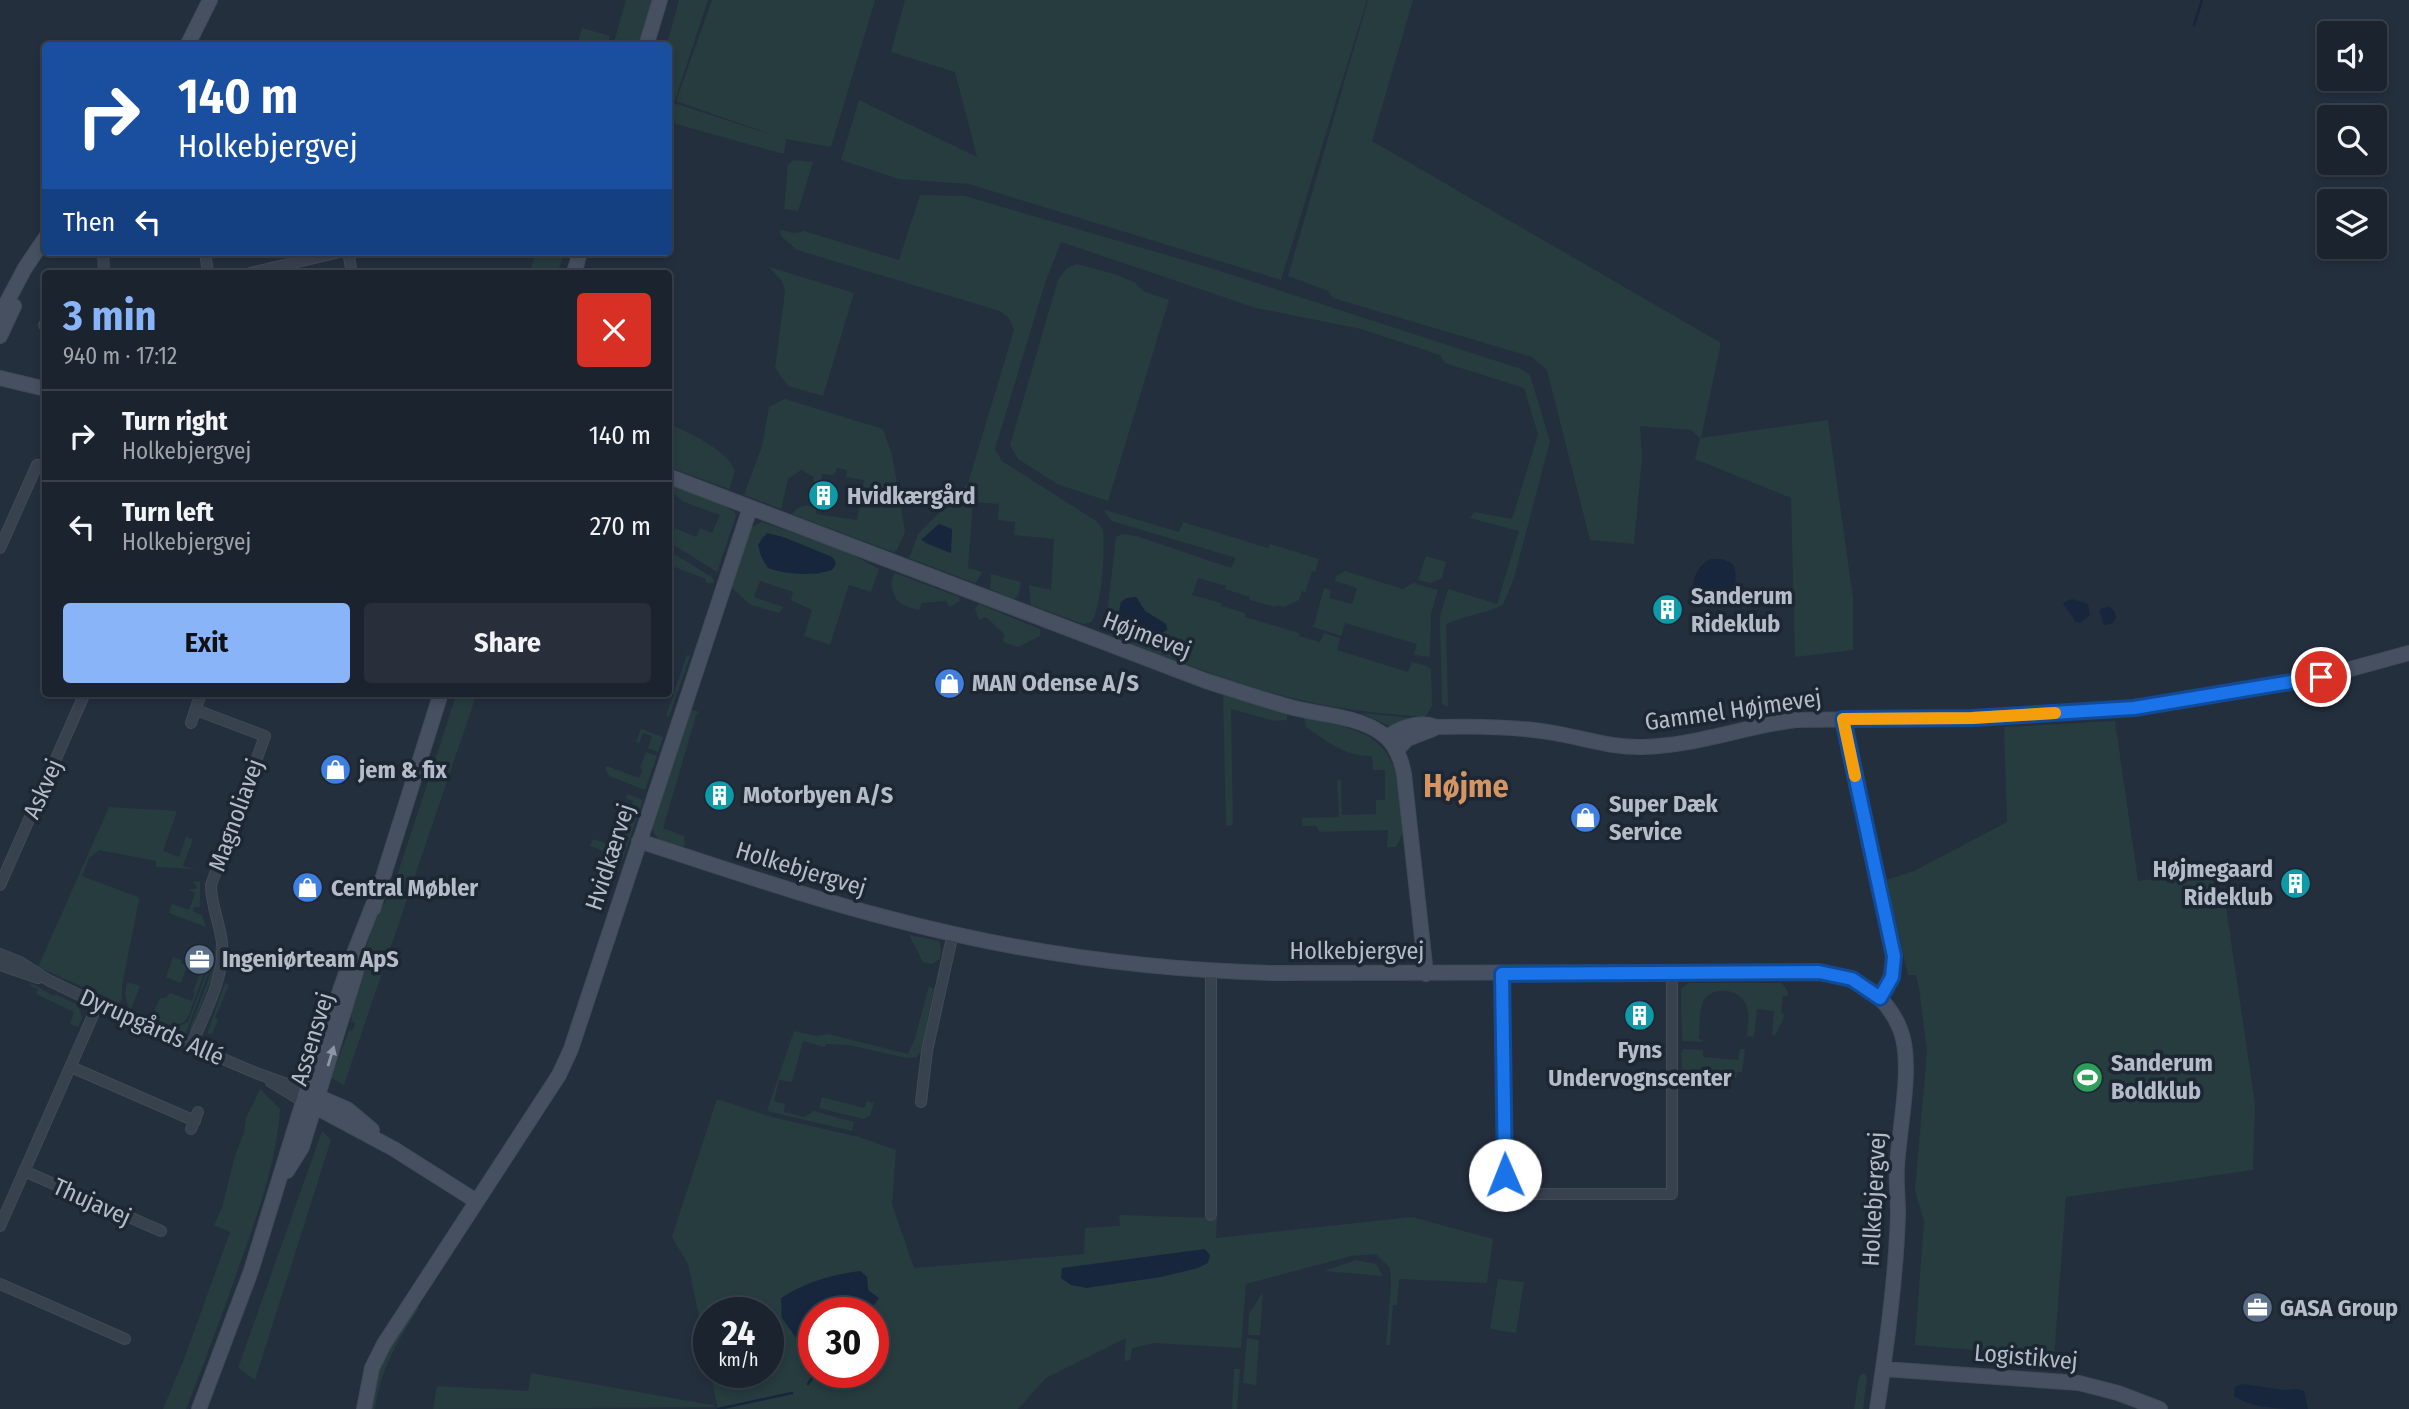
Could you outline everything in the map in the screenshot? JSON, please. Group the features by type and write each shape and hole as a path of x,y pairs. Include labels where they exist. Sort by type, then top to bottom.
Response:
{"street":[{"path":"189,42 211,0"},
{"path":"647,42 660,0"},
{"path":"0,315 25,268 42,244"},
{"path":"263,270 323,256"},
{"path":"0,336 32,268 34,257"},
{"path":"0,373 41,388"},
{"path":"0,378 41,388"},
{"path":"0,548 37,465 42,466"},
{"name":"Højmevej","path":"672,478 1206,681 1292,708 1360,723 1387,737"},
{"name":"Hvidkærvej","path":"363,1409 372,1368 384,1344 559,1075 571,1049 750,508"},
{"name":"Gammel Højmevej","path":"1387,737 1397,730 1426,723 1436,726 1553,733 1605,745 1643,747 1673,745 1769,723 1843,719 1972,718 2134,708 2321,677 2409,653"},
{"name":"Askvej","path":"0,885 83,697"},
{"path":"191,723 200,697"},
{"name":"Assensvej","path":"198,1409 234,1317 279,1184 302,1147 310,1099 345,976 375,900 440,697"},
{"name":"Magnoliavej","path":"191,1046 220,973 221,935 212,903 211,884 265,736 196,710"},
{"path":"1843,719 1894,956 1892,977 1880,998"},
{"name":"Gammel Højmevej","path":"1396,751 1407,739 1436,726"},
{"path":"1387,737 1400,757 1404,774 1426,974"},
{"name":"Holkebjergvej","path":"639,841 794,892 894,920 1044,952 1211,971 1426,974 1830,973 1859,982 1880,998 1892,1012 1900,1027 1906,1052 1889,1332 1877,1409"},
{"path":"921,1102 927,1051 953,933"},
{"name":"Dyrupgårds Allé","path":"0,954 20,962 48,981"},
{"name":"Dyrupgårds Allé","path":"0,965 48,981 310,1099"},
{"path":"1211,971 1211,1215"},
{"path":"1502,974 1505,1195 1672,1194 1672,973"},
{"name":"Thujavej","path":"0,1226 99,1004"},
{"path":"71,1067 195,1121"},
{"path":"310,1099 347,1109 394,1149 475,1201"},
{"name":"Thujavej","path":"24,1171 161,1231"},
{"path":"0,1284 125,1339"},
{"name":"Logistikvej","path":"1884,1369 2080,1383 2118,1393 2160,1409"}],"green space":[{"path":"626,0 655,0 641,42 614,42"},
{"path":"679,0 708,0 674,103 775,136 676,101 712,0 875,0 831,147 786,139 784,153 780,153 672,123 672,42 668,42"},
{"path":"905,0 1367,0 1281,280 969,184 899,179 841,160 859,100 977,157 955,72 891,52"},
{"path":"1368,0 1413,0 1372,141 1721,343 1701,438 1828,420 1853,598 1853,650 1795,657 1791,498 1695,459 1700,438 1691,430 1640,426 1642,458 1634,544 1590,540 1547,370 1532,357 1333,298 1328,291 1288,276"},
{"path":"582,28 610,36 608,42 578,42"},
{"path":"793,160 813,162 798,211 784,209 788,165"},
{"path":"920,195 965,196 1214,269 1521,369 1530,375 1550,441 1514,578 1503,605 1446,624 1448,707 1442,704 1440,617 1448,589 1497,604 1519,531 1470,518 1474,512 1512,519 1538,434 1524,388 1445,363 1440,355 1361,329 1256,308 1061,242 1045,283 995,449 1002,461 1096,521 1103,530 1104,551 1098,605 1091,622 1083,624 1031,605 1029,585 1051,590 1054,539 1014,535 1015,522 998,520 999,504 973,502 968,568 983,572 975,583 909,558 918,534 968,483 1014,330 1009,318 1000,311 797,250 780,235 781,230 795,233 804,231 899,260","holes":["952,529 950,553 924,543"]},
{"path":"535,256 563,256 558,270 530,270"},
{"path":"1077,264 1114,274 1136,283 1143,291 1169,300 1108,501 1057,484 1018,459 1010,445 1058,280 1067,268"},
{"path":"769,267 854,293 823,396 788,386 775,368 785,292 782,281"},
{"path":"785,399 883,429 892,455 905,532 897,550 893,552 792,514 800,507 809,506 817,507 816,514 857,520 864,480 846,477 847,470 837,468 835,475 822,474 818,501 812,498 814,477 801,470 788,479 781,509 744,495 762,446 769,407"},
{"path":"672,425 716,449 731,463 735,471 729,489 672,468"},
{"path":"672,485 722,504 735,512 736,516 717,572 672,544 675,528 696,537 700,528 712,533 720,515 684,502 672,492"},
{"path":"1105,510 1179,532 1183,522 1268,548 1270,544 1319,559 1305,592 1302,591 1299,600 1284,607 1250,600 1250,597 1225,589 1226,586 1198,578 1192,595 1221,603 1221,606 1245,613 1245,617 1299,633 1299,636 1320,642 1324,633 1340,638 1337,650 1408,672 1412,662 1427,666 1431,669 1432,706 1425,717 1309,702 1222,677 1109,635 1106,624 1116,537 1122,534 1136,536 1231,568 1236,558 1112,521","holes":["1127,598 1137,598 1145,611 1166,624 1167,630 1161,633 1123,619 1119,612 1121,602"]},
{"path":"762,522 845,551 879,569 871,592 849,585 830,645 804,636 812,610 791,600 793,592 760,581 754,597 783,607 779,613 751,605 731,587 750,528","holes":["763,536 783,537 832,557 836,561 819,574 782,571 765,564 758,545"]},
{"path":"672,552 713,578 714,583 706,583 706,579 672,566"},
{"path":"1426,556 1446,562 1442,578 1431,583 1418,580"},
{"path":"1345,571 1403,589 1413,583 1438,590 1431,614 1430,657 1414,655 1417,644 1345,623 1341,636 1310,626 1314,625 1324,588 1331,590 1329,598 1352,604 1357,588 1335,581 1336,576"},
{"path":"895,573 959,597 960,601 949,607 946,601 922,603 919,610 904,605 892,590"},
{"path":"991,574 1021,582 1018,596 1014,599 990,589"},
{"path":"979,604 1040,629 1040,636 1018,647 1003,642 1004,634 986,617 979,620 975,609"},
{"path":"687,655 690,656 669,717 666,716"},
{"path":"1223,695 1287,713 1287,720 1275,721 1231,709 1233,825 1226,826"},
{"path":"456,697 476,697 344,1085 331,1078 349,1030 352,1031 355,1023 351,1021 351,1017 370,935 383,905 391,894"},
{"path":"690,709 699,712 663,828 684,836 685,845 680,848 657,838 652,823"},
{"path":"1361,713 1422,719 1392,727"},
{"path":"1304,717 1358,731 1382,748 1391,761 1401,800 1403,830 1396,847 1387,847 1388,830 1320,832 1316,826 1302,826 1302,818 1339,817 1337,780 1341,780 1342,815 1376,814 1376,800 1385,800 1385,770 1373,770 1372,756 1353,754 1337,747 1306,727"},
{"name":"Sanderum Boldklub","path":"2115,721 2138,881 2212,873 2217,908 2226,907 2255,1104 2253,1170 2066,1197 2054,1357 1915,1345 1924,1221 1915,1191 1927,1051 1916,975 1908,975 1886,880 1914,871 2007,822 2004,727"},
{"path":"641,729 663,737 658,752 648,748 652,736 643,733 639,743 636,742"},
{"path":"646,752 657,756 645,790 609,776 605,768 607,766 639,778"},
{"path":"628,794 643,800 623,859 590,846 593,839 617,847 633,801 626,798"},
{"path":"109,807 177,811 163,851 179,857 186,837 193,839 183,866 197,869 156,867 156,861 99,850 89,858 82,876 138,897 139,900 122,985 122,1000 119,1003 125,1010 106,997 38,967"},
{"path":"200,881 200,907 194,907 193,911 202,915 206,927 169,913 172,904 189,910 195,893 188,889 197,887 193,882"},
{"path":"909,935 939,941 940,959 932,964 923,962"},
{"path":"215,948 215,970 191,1032 189,1031 213,967"},
{"path":"205,955 210,957 184,1022 173,1026 129,1009 125,995 127,982 140,986 131,1009 152,1017 160,998 165,998 170,993 192,1001"},
{"path":"173,957 181,960 182,964 188,963 181,983 166,977"},
{"path":"212,958 186,1033 182,1034 130,1012 173,1029 188,1022"},
{"path":"31,983 78,1005 82,1018 78,1027 70,1024 74,1012 36,994 38,989 30,986"},
{"path":"225,983 229,985 215,1018 218,1020 212,1034 207,1034"},
{"path":"1688,983 1782,983 1788,992 1787,996 1783,996 1783,1020 1775,1035 1772,1035 1774,1011 1757,1009 1754,1037 1747,1036 1748,1014 1744,1001 1732,992 1718,991 1712,993 1702,1004 1699,1039 1704,1040 1682,1041 1681,989"},
{"path":"929,986 934,989 921,1051 917,1057 906,1058 849,1045 826,1044 825,1047 803,1041 792,1082 779,1080 774,1101 785,1104 784,1112 804,1117 814,1111 854,1122 852,1131 767,1111 794,1031 816,1036 828,1034 908,1054"},
{"path":"1683,1049 1703,1050 1703,1057 1738,1060 1740,1049 1745,1049 1742,1072 1737,1072 1736,1078 1697,1074 1693,1084 1683,1084"},
{"path":"260,1089 280,1109 275,1147 261,1203 186,1409 163,1409 230,1232 214,1225 222,1208 246,1118"},
{"path":"822,1097 864,1108 867,1101 874,1103 870,1116 863,1119 819,1108"},
{"path":"717,1099 772,1117 859,1137 896,1150 892,1204 914,1268 1084,1254 1085,1228 1120,1226 1119,1215 1217,1218 1216,1238 1412,1217 1493,1239 1487,1283 1399,1279 1397,1305 1393,1305 1390,1345 1386,1345 1390,1268 1376,1254 1351,1256 1246,1284 1241,1348 1154,1343 1132,1348 1130,1360 1124,1361 1124,1339 1046,1378 1018,1409 718,1409 713,1388 784,1388 784,1319 798,1342 798,1388 889,1388 889,1297 873,1297 868,1290 867,1277 860,1271 824,1279 784,1308 784,1297 695,1297 688,1264 672,1237"},
{"path":"322,1131 331,1140 255,1380 238,1368"},
{"path":"1356,1260 1376,1264 1383,1276 1324,1271"},
{"path":"1498,1279 1524,1282 1516,1333 1490,1329"},
{"path":"1263,1292 1260,1335 1248,1335 1249,1314"},
{"path":"416,1307 419,1308 386,1368 375,1409 370,1409 381,1367"},
{"path":"1247,1338 1259,1340 1256,1385 1243,1383"},
{"path":"1234,1369 1240,1369 1237,1409 1232,1409"},
{"path":"531,1373 715,1407 433,1409 437,1386 528,1391"},
{"path":"1862,1374 1867,1377 1863,1409 1854,1409 1859,1378"}],"water":[{"path":"939,524 952,529 951,553 921,540"},
{"path":"767,533 832,557 836,564 832,570 808,574 768,568 758,545"},
{"path":"1711,559 1722,559 1733,564 1736,577 1729,593 1714,606 1698,599 1693,586 1698,571"},
{"path":"1136,597 1145,611 1166,624 1167,630 1161,633 1123,619 1119,612 1121,602"},
{"path":"2072,599 2088,604 2090,615 2080,623 2075,621 2063,603"},
{"path":"2109,607 2114,610 2116,618 2112,624 2104,625 2101,608"},
{"path":"1205,1249 1210,1255 1208,1263 1161,1277 1086,1288 1071,1285 1061,1278 1062,1268"},
{"path":"860,1271 867,1277 868,1290 878,1297 798,1297 798,1340 784,1321 783,1297 799,1288 839,1274"},
{"path":"2242,1384 2304,1391 2308,1409 2249,1404 2234,1396 2235,1387"}],"waterway":[{"path":"2194,25 2202,0"},
{"path":"718,1409 792,1393"}],"slow traffic":[{"path":"1855,776 1843,719 1972,718 2055,713"}],"place":[{"name":"Hvidkærgård","path":"824,496"},
{"name":"Sanderum Rideklub","path":"1668,610"},
{"name":"MAN Odense A/S","path":"949,683"},
{"name":"jem & fix","path":"336,770"},
{"name":"Motorbyen A/S","path":"720,795"},
{"name":"Super Dæk Service","path":"1586,818"},
{"name":"Højmegaard Rideklub","path":"2296,883"},
{"name":"Central Møbler","path":"308,888"},
{"name":"Ingeniørteam ApS","path":"199,959"},
{"name":"Fyns Undervognscenter","path":"1640,1016"},
{"name":"Sanderum Boldklub","path":"2088,1077"},
{"name":"GASA Group","path":"2257,1308"}],"district":[{"name":"Højme","path":"1466,786"}],"route":[{"path":"1505,1175 1502,974 1819,972 1852,979 1880,998 1892,977 1894,956 1843,719 1972,718 2134,708 2321,677"}]}
